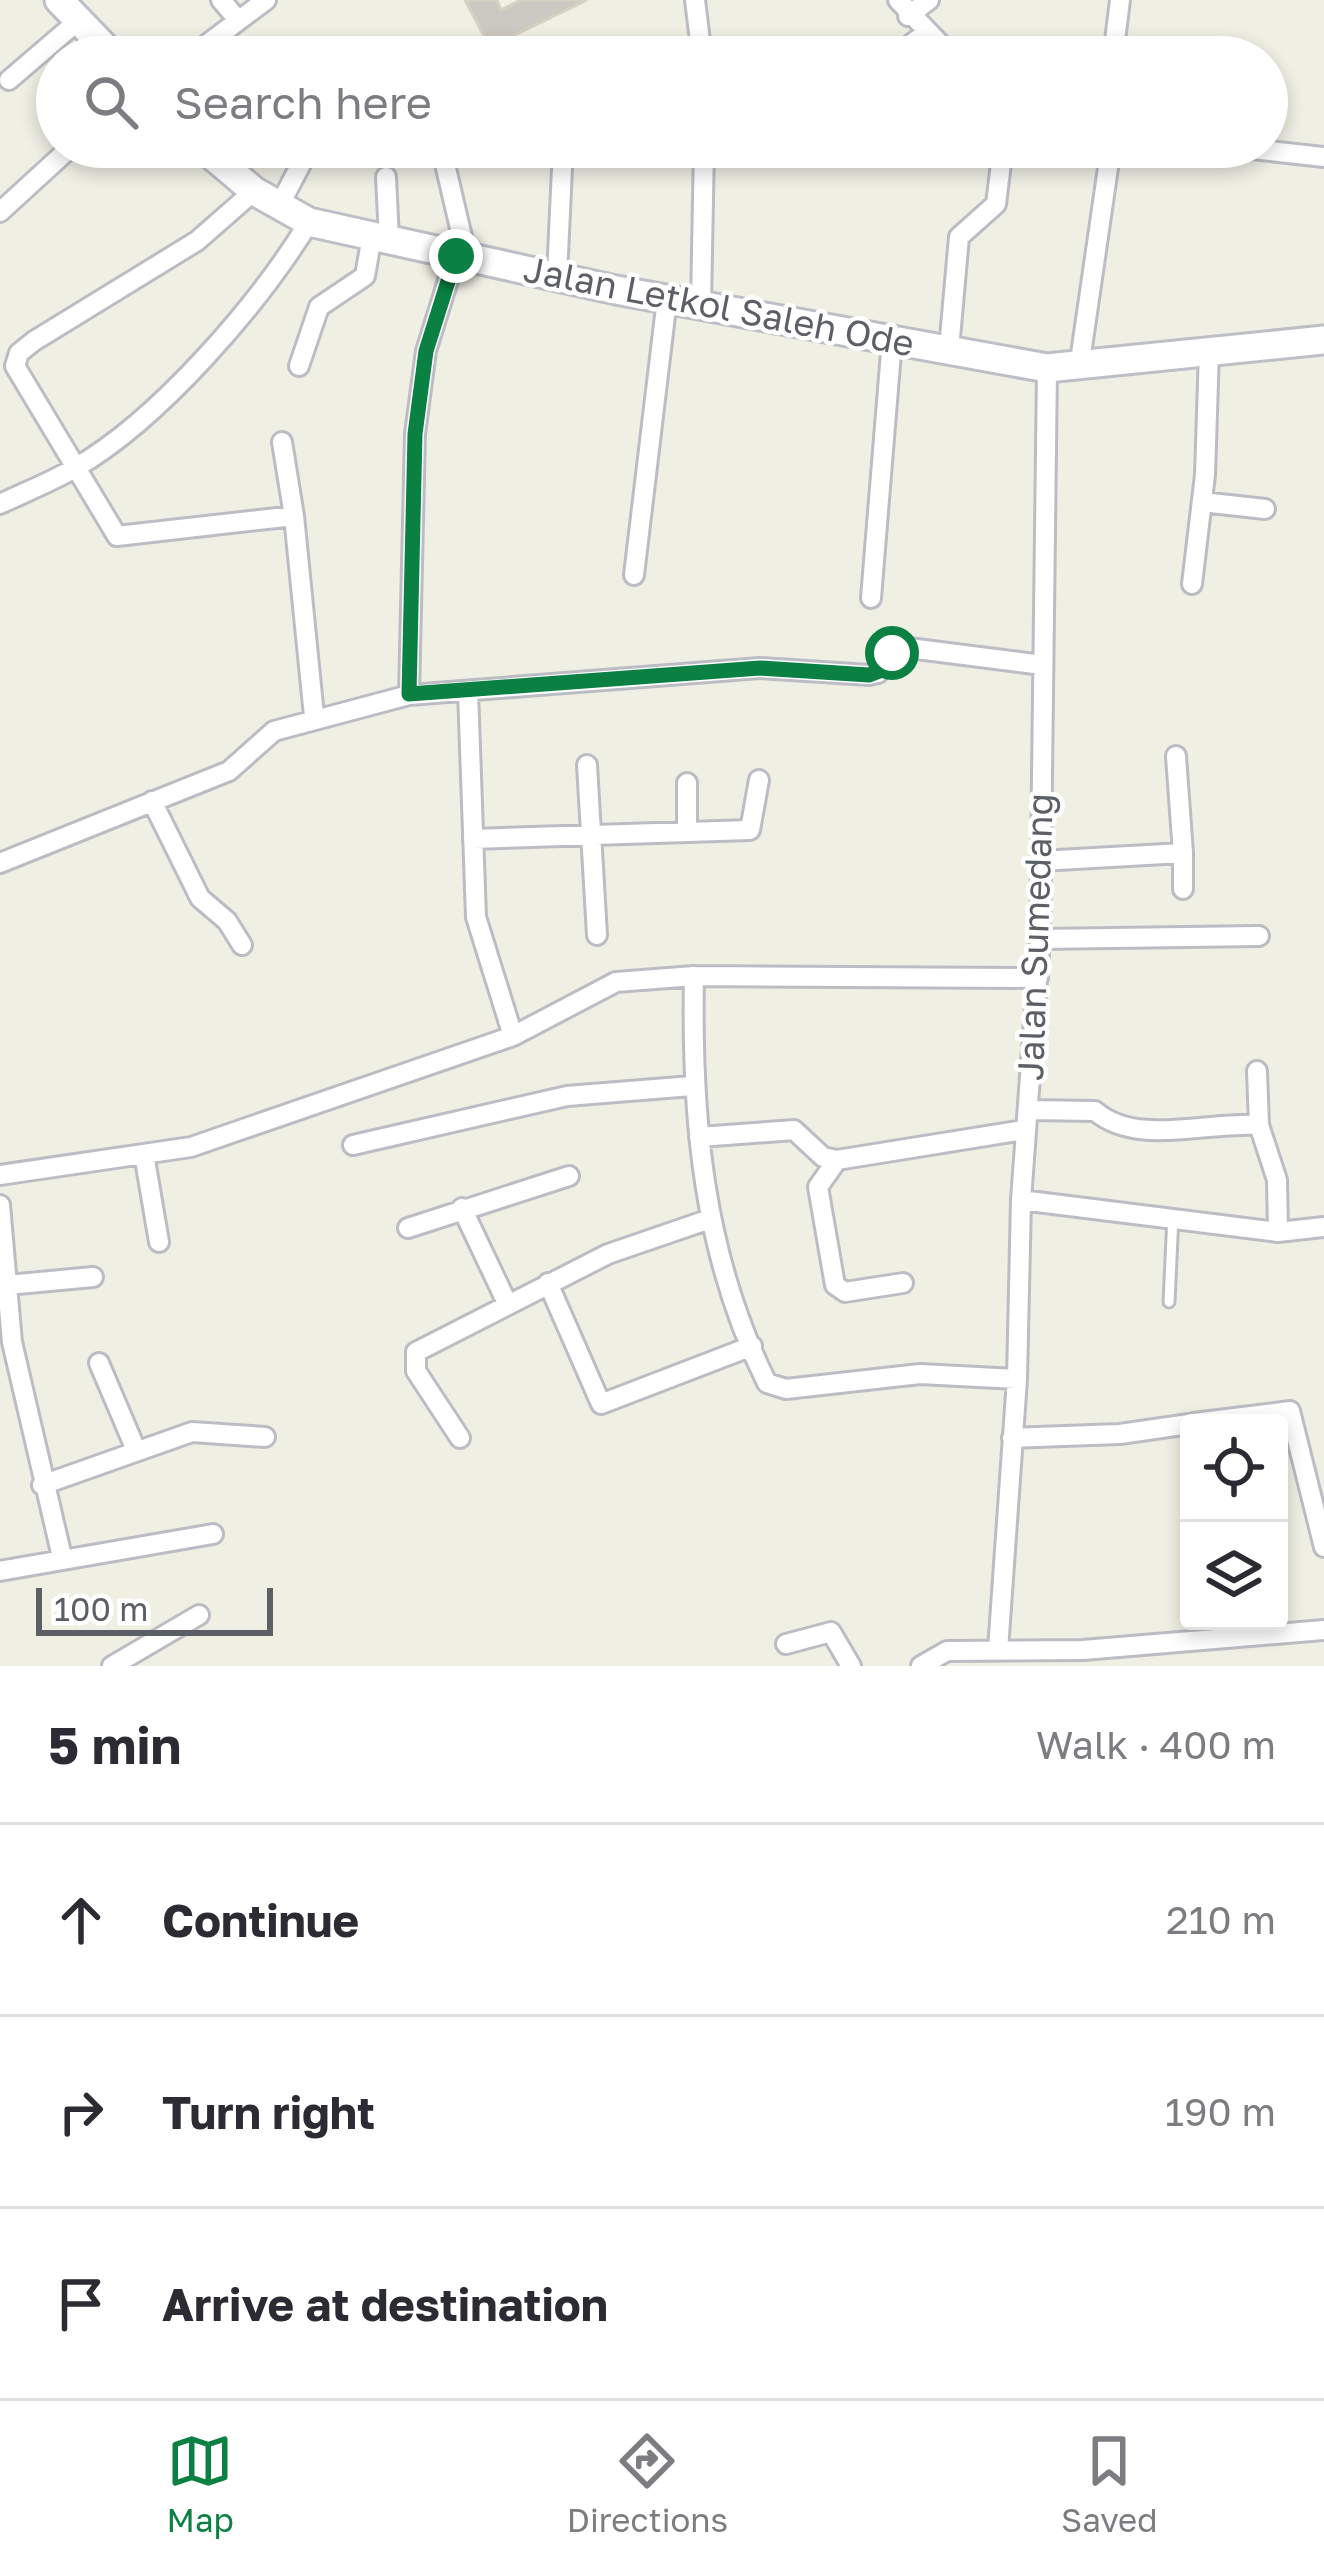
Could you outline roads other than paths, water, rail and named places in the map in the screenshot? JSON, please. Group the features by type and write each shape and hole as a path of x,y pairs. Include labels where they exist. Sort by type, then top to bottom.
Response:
{"street":[{"path":"59,0 94,36"},
{"path":"221,0 238,20"},
{"path":"217,36 266,0"},
{"path":"695,0 699,36"},
{"path":"928,0 903,8 931,36"},
{"path":"1115,36 1120,0"},
{"path":"60,36 79,20"},
{"path":"922,36 926,33"},
{"path":"9,80 36,57"},
{"path":"1288,155 1324,157"},
{"path":"0,212 47,168"},
{"name":"Jalan Letkol Saleh Ode","path":"227,168 254,191 309,222 668,299 1047,368 1324,340"},
{"path":"279,206 299,168"},
{"path":"409,694 415,434 426,351 461,257 445,168"},
{"path":"556,275 562,168"},
{"path":"701,305 704,168"},
{"path":"950,349 959,237 996,204 1000,168"},
{"path":"1079,368 1108,168"},
{"path":"298,367 319,307 365,276 380,238 386,177"},
{"path":"254,191 197,242 19,353 15,366 117,536 294,516"},
{"path":"0,504 78,467 161,403 276,273 309,222"},
{"path":"634,575 668,299"},
{"path":"872,598 892,340"},
{"path":"1192,584 1202,502 1209,351"},
{"name":"Jalan Sumedang","path":"998,1650 1040,939 1047,368"},
{"path":"281,442 294,516 314,716"},
{"path":"1202,502 1265,509"},
{"path":"0,863 229,771 264,737 314,716 409,694 760,668 869,675 878,673 901,647 1042,664"},
{"path":"468,691 481,945 513,1036"},
{"path":"1176,755 1183,889"},
{"path":"587,765 597,935"},
{"path":"473,839 750,830 759,780"},
{"path":"687,783 687,832"},
{"path":"152,801 200,898 227,921 242,945"},
{"path":"1040,861 1183,853"},
{"path":"1040,939 1259,936"},
{"path":"694,976 692,1086 707,1220 764,1378 778,1390 920,1374 1017,1379"},
{"path":"0,1175 191,1147 513,1036 605,985 694,976 1038,977"},
{"path":"1257,1070 1259,1125 1277,1180 1278,1232"},
{"path":"353,1145 567,1096 692,1086"},
{"path":"699,1137 794,1130 823,1156 836,1160 1026,1120 1095,1112 1137,1129 1259,1125"},
{"path":"144,1154 159,1242"},
{"path":"836,1160 818,1187 836,1285 845,1292 903,1283"},
{"path":"408,1228 568,1176"},
{"path":"1021,1200 1278,1232 1324,1227"},
{"path":"0,1204 6,1343 62,1557"},
{"path":"462,1208 507,1303"},
{"path":"460,1438 416,1372 416,1352 608,1254 707,1220"},
{"path":"7,1285 93,1277"},
{"path":"548,1283 601,1403 752,1346"},
{"path":"99,1363 136,1450"},
{"path":"1265,1414 1290,1411 1324,1546"},
{"path":"1012,1438 1120,1434 1180,1425"},
{"path":"43,1485 192,1432 265,1437"},
{"path":"0,1571 213,1534"},
{"path":"112,1666 199,1615"},
{"path":"921,1666 947,1651 998,1650 1084,1658 1324,1630"},
{"path":"786,1644 831,1632 851,1666"},
{"path":"1208,1642 1209,1666"}],"lane":[{"path":"1169,1302 1173,1216"}]}
